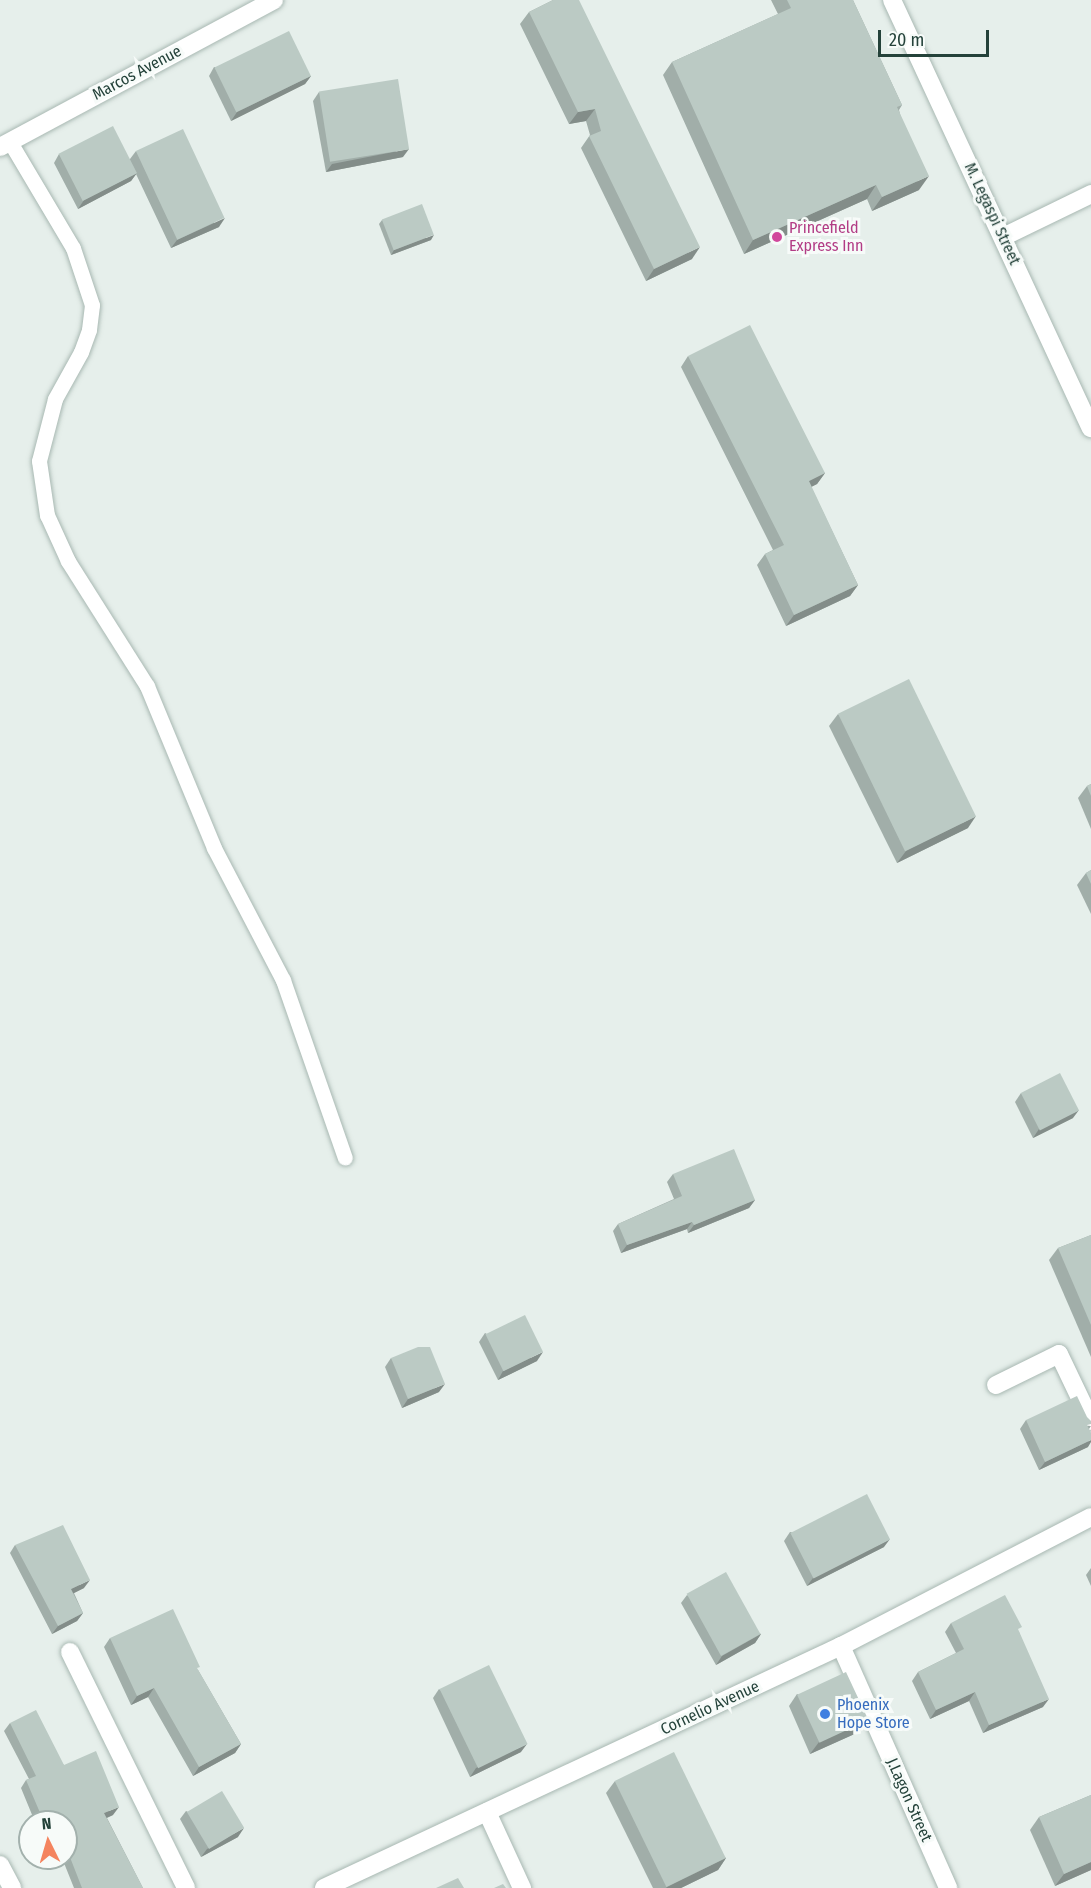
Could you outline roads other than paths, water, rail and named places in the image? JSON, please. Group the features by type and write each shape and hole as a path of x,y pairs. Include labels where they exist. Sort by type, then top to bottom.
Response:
{"street":[{"name":"Marcos Avenue","path":"5,144 274,0"},
{"name":"M. Legaspi Street","path":"892,0 1091,428"},
{"path":"1003,237 1091,194"},
{"path":"996,1385 1059,1354 1091,1421"},
{"name":"Cornelio Avenue","path":"324,1888 841,1646 1091,1517"},
{"name":"J.Lagon Street","path":"841,1646 948,1888"},
{"path":"70,1652 186,1888"},
{"path":"487,1812 522,1888"},
{"path":"0,1865 12,1888"}],"lane":[{"path":"5,144 73,248 92,305 89,330 81,352 55,399 39,461 47,515 68,561 147,686 214,848 283,980 345,1158"}],"place":[{"name":"Princefield Express Inn","path":"777,237"},
{"name":"Phoenix Hope Store","path":"825,1714"}]}
